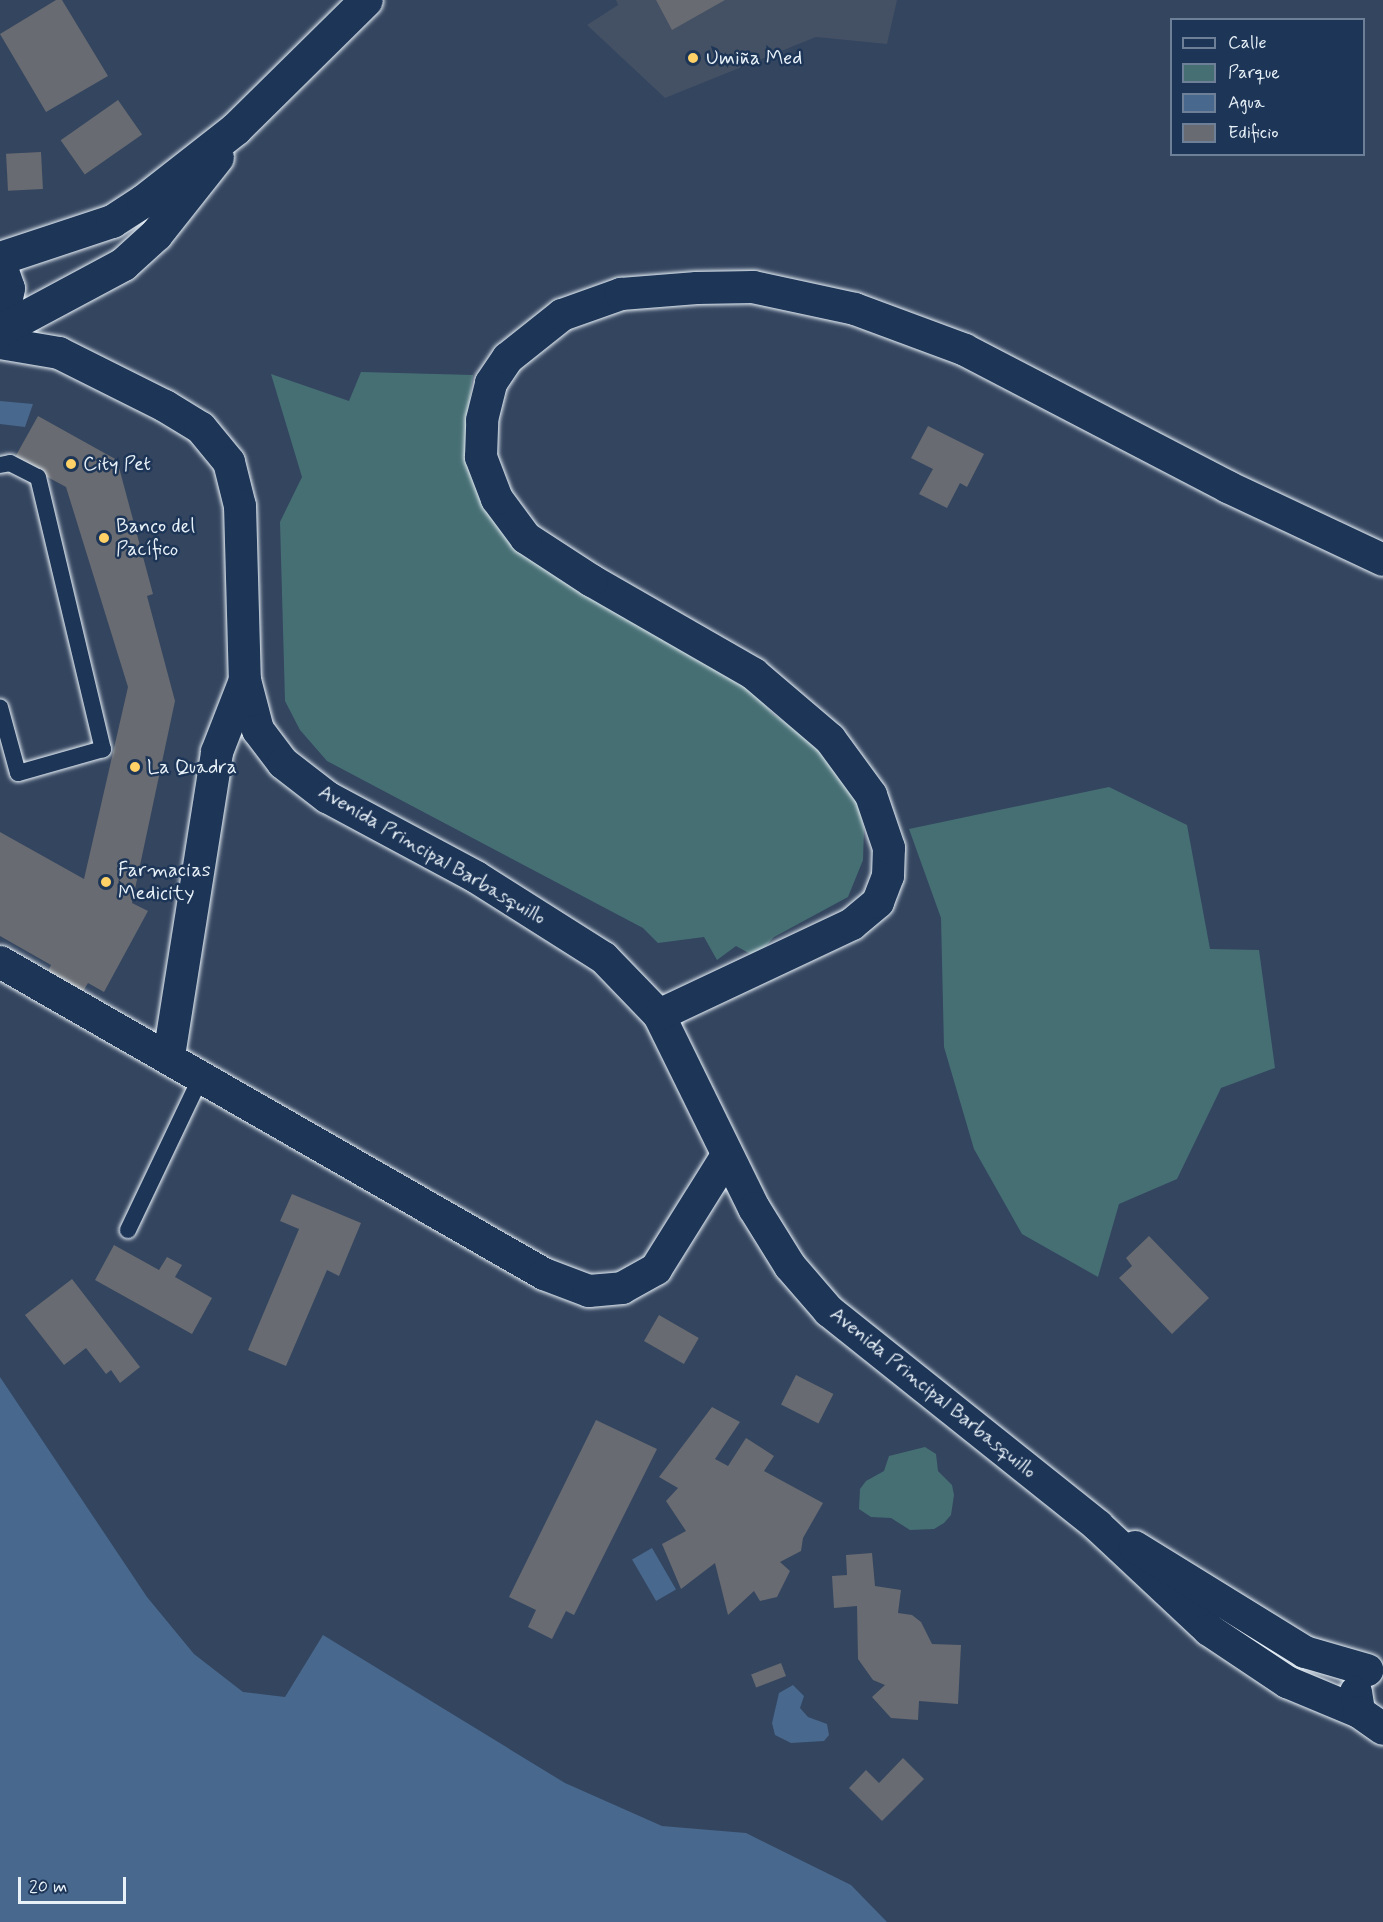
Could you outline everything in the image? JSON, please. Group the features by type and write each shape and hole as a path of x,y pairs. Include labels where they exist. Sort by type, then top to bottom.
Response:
{"main road":[{"path":"0,258 112,220 144,201 236,128 366,0"},
{"path":"0,328 123,264 156,234 216,160 236,128"},
{"path":"0,265 8,288 0,328"}],"street":[{"path":"659,1015 852,924 878,902 888,876 889,848 871,795 830,739 754,674 592,581 526,538 497,499 481,457 482,420 491,384 515,352 562,315 621,294 697,288 753,287 855,309 965,350 1228,487 1383,560"},
{"name":"Avenida Principal Barbasquillo","path":"0,343 59,353 165,406 201,428 229,462 240,506 245,680 258,730 283,763 327,797 476,877 604,958 659,1015 726,1157 790,1266 829,1311 1098,1526 1209,1630 1269,1671 1371,1720"},
{"path":"169,1056 217,752 245,680"},
{"path":"0,962 169,1056 544,1274 590,1291 622,1288 656,1269 726,1157"},
{"path":"1098,1526 1305,1652 1375,1666 1356,1690 1371,1720"},
{"path":"1269,1671 1287,1640"}],"lane":[{"path":"0,465 10,463 38,477 103,749 18,773 0,707"},
{"path":"128,1230 202,1075"}],"shaded area":[{"name":"Umiña Med","path":"616,0 897,0 887,44 816,37 665,98 587,25 618,5"}],"green space":[{"path":"361,372 473,375 467,421 488,513 744,682 773,714 817,745 854,790 864,828 863,860 848,897 774,937 756,957 736,946 717,960 704,937 658,943 643,928 327,761 300,730 285,701 280,522 302,477 271,374 349,401"},
{"path":"1109,787 1187,825 1210,949 1259,950 1275,1068 1221,1088 1177,1179 1119,1204 1098,1277 1022,1234 974,1149 944,1047 941,918 909,829"},
{"path":"925,1447 936,1454 938,1471 952,1485 954,1495 951,1515 944,1523 934,1529 910,1530 891,1518 871,1517 859,1509 860,1489 866,1481 884,1471 889,1456"}],"water":[{"path":"0,401 33,404 25,427 0,424"},
{"path":"0,1377 147,1597 194,1654 243,1692 285,1697 323,1635 565,1783 662,1826 746,1833 851,1885 887,1922 0,1922"},
{"path":"652,1548 676,1590 656,1601 632,1560"},
{"path":"793,1685 804,1696 800,1708 808,1717 827,1724 829,1735 824,1741 791,1743 775,1735 772,1723 779,1693"}],"building":[{"path":"56,0 62,0 108,76 46,112 0,34"},
{"path":"656,0 725,0 672,30"},
{"path":"118,100 142,134 85,175 61,140"},
{"path":"41,152 43,189 8,191 6,154"},
{"name":"La Quadra","path":"38,416 117,460 153,594 147,596 175,701 132,903 148,911 104,992 88,983 82,993 47,974 51,965 0,936 0,832 84,879 128,687 66,487 14,459"},
{"path":"928,426 984,454 967,487 960,483 947,508 919,494 933,469 911,458"},
{"path":"292,1194 361,1223 339,1276 327,1270 286,1366 248,1350 299,1229 280,1221"},
{"path":"1149,1236 1209,1298 1172,1334 1119,1278 1132,1266 1126,1258"},
{"path":"114,1245 159,1270 167,1257 182,1265 175,1277 212,1298 192,1334 95,1280"},
{"path":"72,1279 140,1367 120,1383 111,1370 106,1374 86,1348 64,1365 25,1315"},
{"path":"659,1315 699,1338 684,1364 644,1341"},
{"path":"796,1375 833,1394 818,1423 781,1404"},
{"path":"712,1407 740,1422 715,1459 728,1466 746,1438 774,1456 764,1471 823,1503 803,1538 801,1551 780,1562 790,1571 777,1597 760,1601 754,1591 728,1615 715,1563 681,1589 662,1544 686,1531 666,1501 678,1488 659,1477"},
{"path":"596,1420 657,1449 574,1615 566,1611 552,1639 528,1627 536,1610 509,1597"},
{"path":"872,1553 875,1586 901,1590 898,1613 912,1615 921,1622 932,1644 961,1645 958,1704 919,1701 918,1720 891,1718 872,1697 885,1685 873,1680 858,1659 857,1606 834,1608 832,1576 847,1575 846,1555"},
{"path":"781,1663 786,1676 756,1688 751,1674"},
{"path":"903,1758 924,1779 882,1821 849,1788 866,1770 879,1783"}],"place":[{"name":"Umiña Med","path":"693,58"},
{"name":"City Pet","path":"71,464"},
{"name":"Banco del Pacífico","path":"104,538"},
{"name":"La Quadra","path":"135,767"},
{"name":"Farmacias Medicity","path":"106,882"}]}
